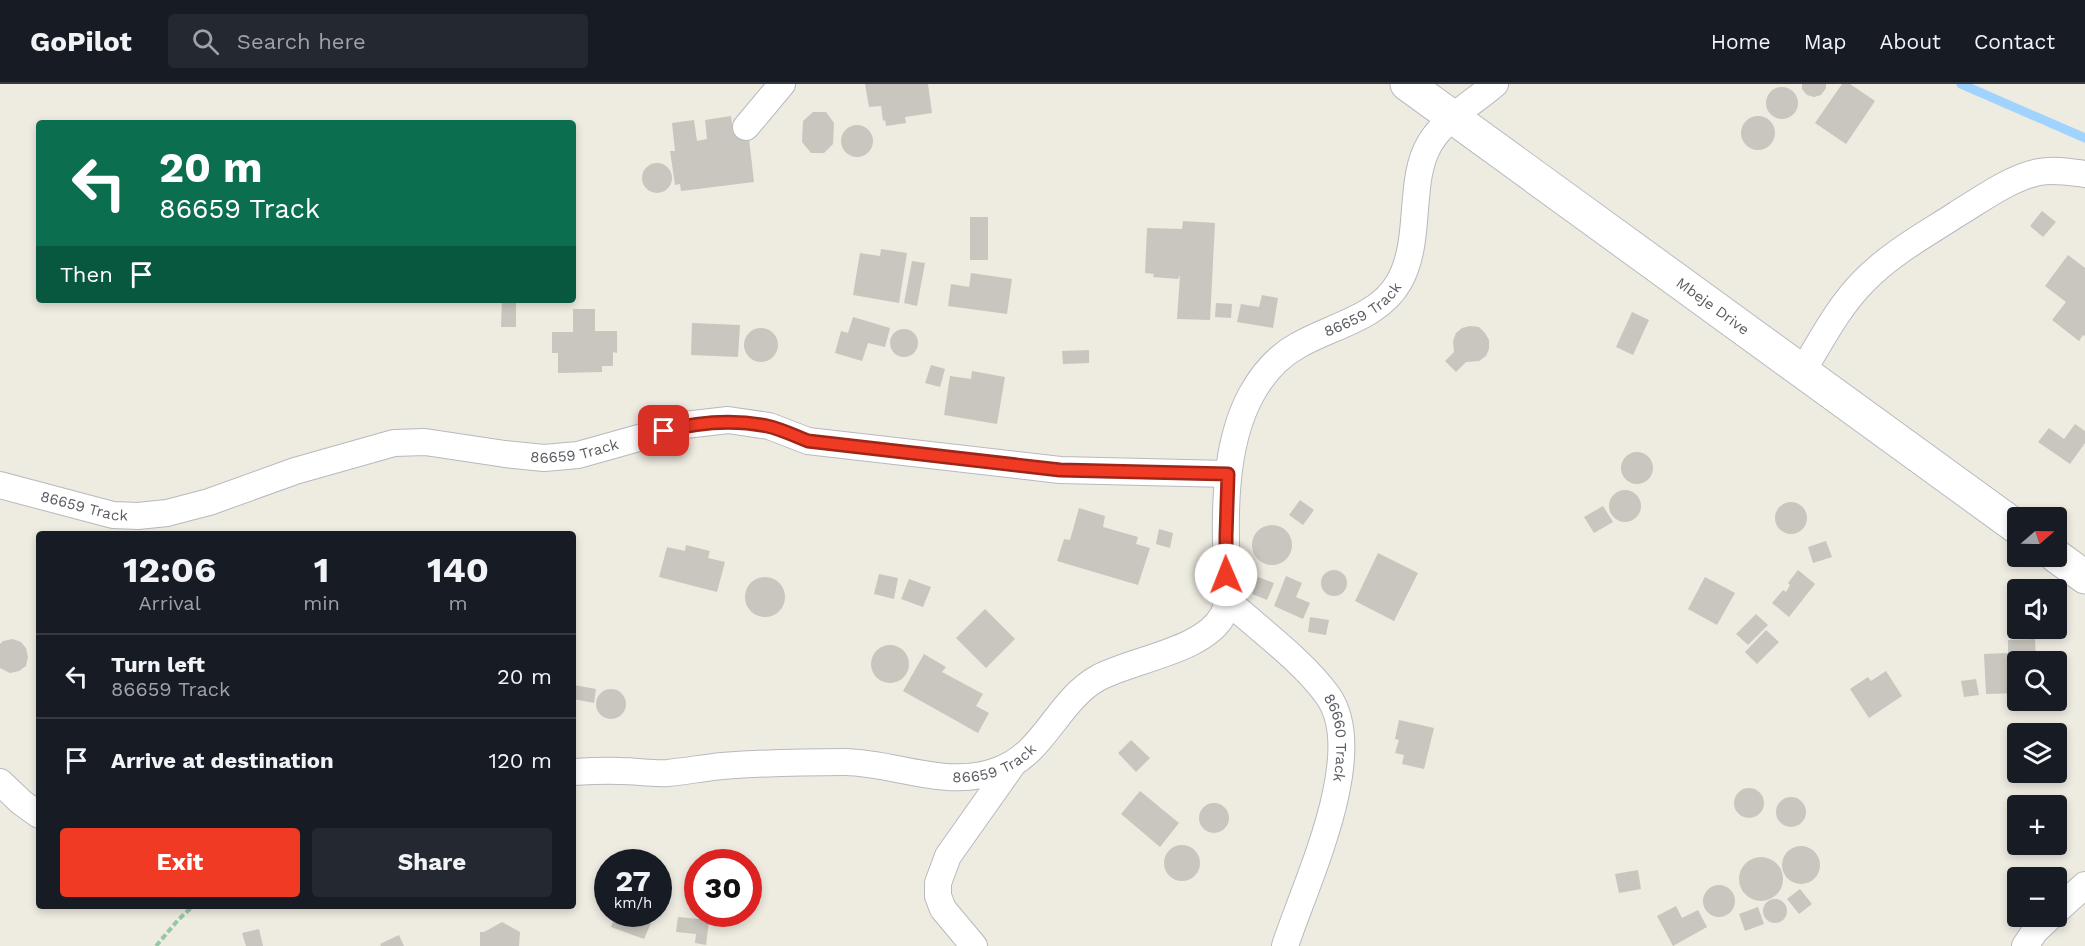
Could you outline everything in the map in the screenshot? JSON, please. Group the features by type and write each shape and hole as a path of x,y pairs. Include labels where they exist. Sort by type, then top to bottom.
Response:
{"street":[{"path":"746,127 782,84"},
{"name":"Mbeje Drive","path":"1407,84 2007,520"},
{"name":"86659 Track","path":"576,772 665,773 721,766 817,762 872,765 940,777 966,778 998,771 1013,764 1043,737 1070,701 1095,680 1123,667 1195,641 1211,631 1223,615 1228,601 1226,536 1228,474 1238,431 1250,396 1268,368 1295,346 1355,318 1387,299 1400,281 1408,259 1415,224 1421,160 1431,141 1452,117 1495,84"},
{"path":"1802,372 1844,304 1864,281 1895,253 2016,180 2039,172 2058,171 2085,174"},
{"name":"86659 Track","path":"0,485 114,515 138,516 167,513 209,502 295,471 394,442 425,442 544,458 578,454 685,425 728,420 769,426 808,441 1060,470 1228,474"},
{"path":"2067,564 2085,577"},
{"name":"86660 Track","path":"1228,601 1313,678 1329,698 1338,716 1342,743 1341,768 1324,840 1285,946"},
{"path":"974,946 943,909 938,896 938,883 948,856 1013,764"},
{"path":"0,782 21,802 36,812"},
{"path":"2067,901 2085,885"},
{"path":"2025,946 2039,927"}],"path":[{"path":"156,946 190,909"}],"building":[{"path":"865,84 928,84 932,113 905,117 906,123 886,126 881,106 869,107"},
{"path":"1802,84 1826,84 1826,88 1821,95 1814,97 1807,95 1802,89"},
{"path":"1842,84 1850,84 1875,101 1846,144 1815,123"},
{"path":"1782,87 1793,92 1798,103 1793,114 1782,119 1771,114 1766,103 1771,92"},
{"path":"813,112 826,112 834,123 833,144 824,153 811,153 802,142 803,121"},
{"path":"731,116 733,132 748,130 754,182 681,191 680,184 675,185 670,151 675,151 672,123 694,120 697,141 707,139 705,120"},
{"path":"1758,116 1770,121 1775,133 1770,145 1758,150 1746,145 1741,133 1746,121"},
{"path":"857,125 868,130 873,141 868,152 857,157 846,152 841,141 846,130"},
{"path":"657,163 668,167 672,178 668,189 657,193 646,189 642,178 646,167"},
{"path":"2042,211 2056,222 2043,237 2030,226"},
{"path":"970,217 988,217 988,260 970,260"},
{"path":"1183,221 1215,223 1210,320 1177,319 1180,275 1178,279 1153,277 1154,274 1145,273 1147,228 1182,229"},
{"path":"881,249 907,253 899,303 853,295 860,253 880,256"},
{"path":"2068,255 2085,268 2085,336 2083,335 2079,341 2052,320 2066,302 2045,286"},
{"path":"912,261 925,263 917,306 904,303"},
{"path":"971,273 1012,279 1007,314 948,306 951,284 969,287"},
{"path":"1262,295 1278,298 1273,328 1237,322 1241,304 1259,307"},
{"path":"502,303 516,303 516,327 501,327"},
{"path":"1216,303 1232,304 1231,318 1215,317"},
{"path":"573,309 595,309 595,331 617,331 617,353 613,352 613,366 602,366 602,372 558,373 558,353 552,353 552,332 573,332"},
{"path":"1632,312 1649,320 1633,355 1616,347"},
{"path":"853,317 890,328 885,347 868,343 862,361 835,353 841,331 848,333"},
{"path":"692,323 740,325 738,357 691,355"},
{"path":"1470,326 1479,327 1485,333 1489,340 1489,349 1486,356 1479,361 1466,362 1456,372 1445,361 1454,352 1453,341 1456,333"},
{"path":"761,328 773,333 778,345 773,357 761,362 749,357 744,345 749,333"},
{"path":"904,329 914,333 918,343 914,353 904,357 894,353 890,343 894,333"},
{"path":"1089,350 1089,363 1063,364 1062,351"},
{"path":"931,365 945,369 940,387 925,383"},
{"path":"972,371 1005,377 997,424 944,415 950,376 971,379"},
{"path":"2075,424 2085,431 2085,443 2070,464 2038,442 2049,428 2064,439"},
{"path":"1637,452 1649,456 1653,468 1649,480 1637,484 1625,480 1621,468 1625,456"},
{"path":"1625,490 1636,495 1641,506 1636,517 1625,522 1614,517 1609,506 1614,495"},
{"path":"1300,500 1314,510 1303,525 1289,515"},
{"path":"1791,502 1802,507 1807,518 1802,529 1791,534 1780,529 1775,518 1780,507"},
{"path":"1603,506 1613,522 1594,533 1584,517"},
{"path":"1079,508 1105,516 1103,527 1138,537 1136,544 1150,548 1138,585 1057,561 1064,539 1070,540"},
{"path":"1272,525 1286,531 1292,545 1286,559 1272,565 1258,559 1252,545 1258,531"},
{"path":"1159,529 1173,533 1170,548 1156,544"},
{"path":"1826,541 1832,557 1813,563 1808,547"},
{"path":"686,545 710,551 708,558 725,562 717,592 659,577 667,547 685,551"},
{"path":"1378,553 1418,573 1394,621 1355,601"},
{"path":"1334,570 1343,574 1347,583 1343,592 1334,596 1325,592 1321,583 1325,574"},
{"path":"1798,570 1815,584 1789,617 1772,603 1783,590 1786,592 1790,585 1788,583"},
{"path":"879,574 898,578 894,599 874,594"},
{"path":"1286,576 1302,583 1296,597 1310,603 1303,619 1274,606"},
{"path":"765,577 779,583 785,597 779,611 765,617 751,611 745,597 751,583"},
{"path":"1258,577 1274,583 1267,600 1252,594"},
{"path":"1705,577 1735,593 1717,625 1688,609"},
{"path":"909,579 931,587 923,607 901,599"},
{"path":"985,609 1015,639 986,668 956,638"},
{"path":"1756,614 1768,625 1748,645 1736,634"},
{"path":"1310,617 1329,620 1326,635 1308,632"},
{"path":"1766,630 1779,642 1757,664 1745,652"},
{"path":"13,639 21,642 26,648 28,657 26,666 10,673 0,668 0,644"},
{"path":"2035,639 2036,651 2008,651 2008,640"},
{"path":"890,645 903,651 909,664 903,677 890,683 877,677 871,664 877,651"},
{"path":"2007,653 2007,693 1986,694 1984,654"},
{"path":"924,654 946,667 942,672 983,694 976,706 989,713 978,733 903,691"},
{"path":"1886,671 1902,696 1869,718 1850,689 1868,677 1871,681"},
{"path":"1976,679 1979,695 1964,697 1961,681"},
{"path":"576,685 596,689 594,703 576,700"},
{"path":"611,689 617,690 625,698 625,710 617,718 611,719 605,718 597,710 596,704 597,698 605,690"},
{"path":"1399,720 1434,728 1424,769 1402,764 1404,755 1395,753 1399,740 1395,739"},
{"path":"1131,740 1150,758 1136,772 1118,753"},
{"path":"1749,788 1760,792 1764,803 1760,814 1749,818 1738,814 1734,803 1738,792"},
{"path":"1140,791 1179,823 1160,847 1121,814"},
{"path":"1791,797 1801,802 1806,812 1801,822 1791,827 1781,822 1776,812 1781,802"},
{"path":"1214,803 1220,804 1228,812 1228,824 1220,832 1214,833 1208,832 1200,824 1199,818 1200,812 1208,804"},
{"path":"1182,845 1194,851 1200,863 1194,875 1182,881 1170,875 1164,863 1170,851"},
{"path":"1801,846 1808,847 1814,852 1819,858 1819,872 1814,878 1808,883 1801,884 1794,883 1788,878 1783,872 1782,865 1783,858 1788,852 1794,847"},
{"path":"1761,857 1776,864 1783,879 1776,894 1761,901 1746,894 1739,879 1746,864"},
{"path":"1638,870 1641,889 1619,893 1615,874"},
{"path":"1719,885 1730,890 1735,901 1730,912 1719,917 1708,912 1703,901 1708,890"},
{"path":"1800,889 1812,904 1799,914 1787,899"},
{"path":"1775,899 1784,902 1787,911 1784,920 1775,923 1766,920 1763,911 1766,902"},
{"path":"1676,906 1682,918 1698,910 1707,927 1673,946 1657,916"},
{"path":"1758,907 1764,924 1745,931 1739,914"},
{"path":"678,917 684,918 684,927 708,927 706,945 695,943 696,934 676,932"},
{"path":"502,922 520,932 519,946 480,946 480,932"},
{"path":"611,927 649,927 644,939"},
{"path":"259,929 263,946 246,946 242,933"},
{"path":"399,935 404,946 381,946 380,944"}],"waterway":[{"path":"1961,84 2085,138"}],"route":[{"path":"664,431 685,425 728,420 769,426 808,441 1060,470 1228,474 1226,575"}]}
